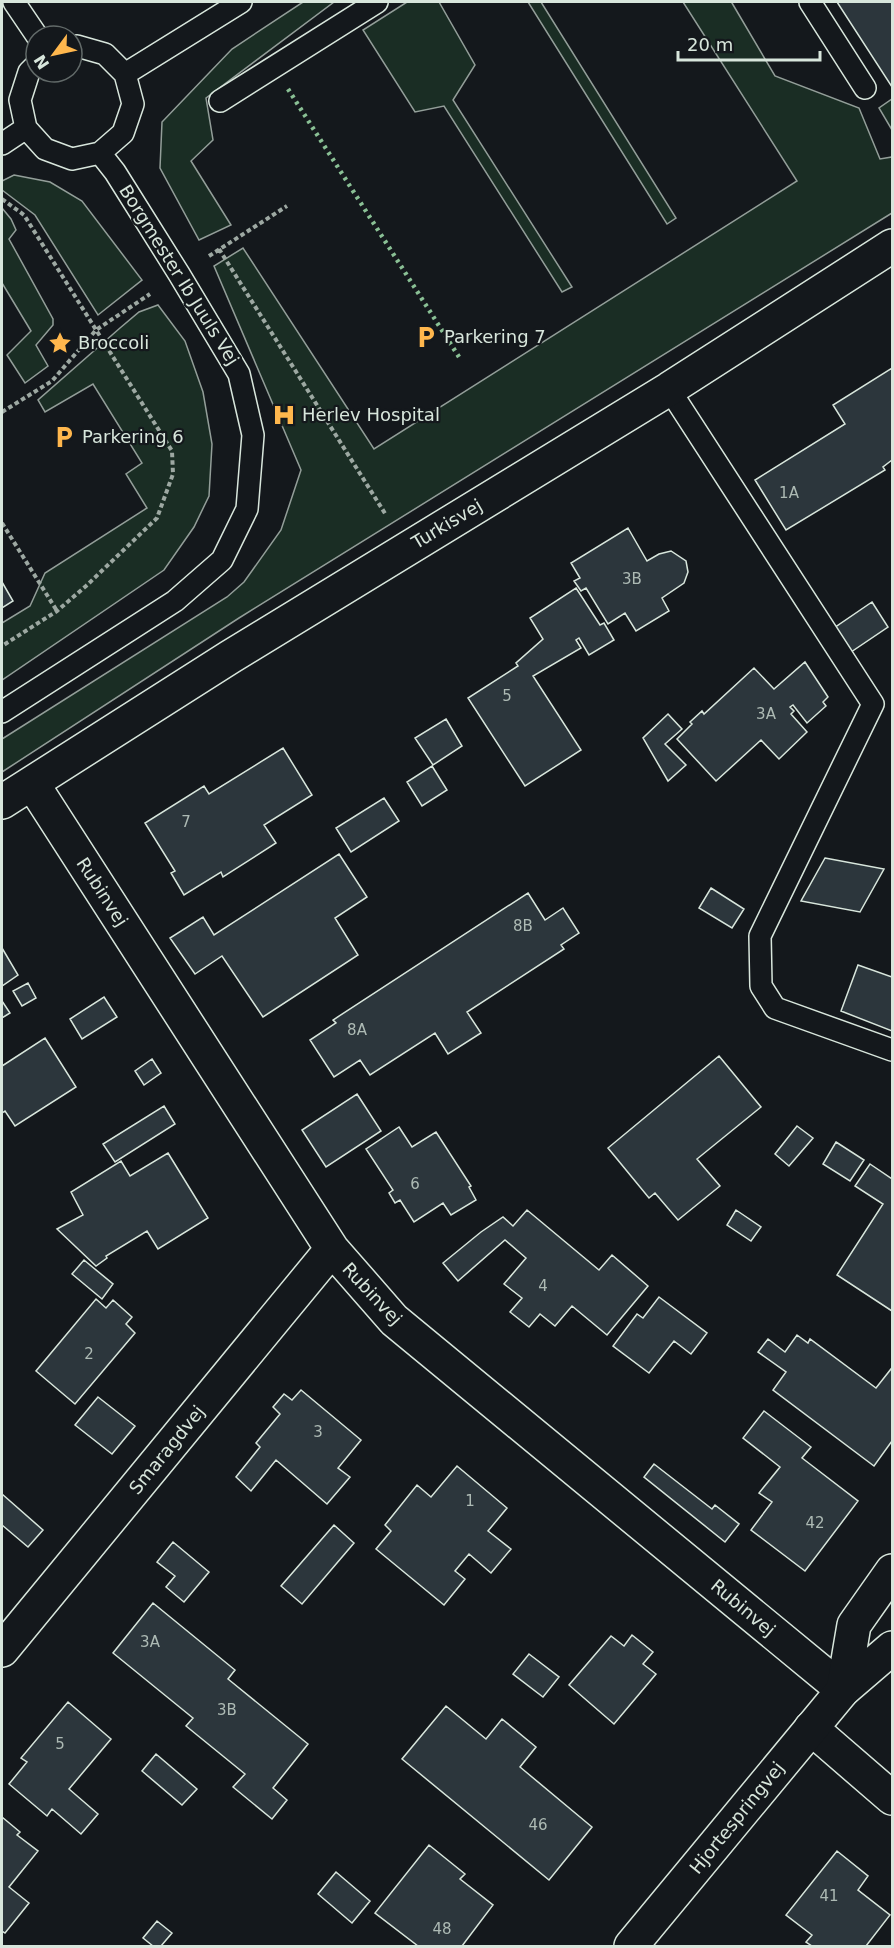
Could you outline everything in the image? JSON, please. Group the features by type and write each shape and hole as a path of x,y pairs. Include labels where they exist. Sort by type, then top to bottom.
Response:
{"street":[{"name":"Turkisvej","path":"2,802 240,651 669,389 892,246"},
{"name":"Rubinvej","path":"32,783 332,1249 394,1320 843,1690"},
{"name":"Smaragdvej","path":"2,1650 332,1249"},
{"path":"843,1690 854,1626 892,1571"},
{"name":"Hjortespringvej","path":"631,1947 843,1690 892,1648"},
{"path":"811,1728 892,1798"}],"lane":[{"path":"15,2 29,24"},
{"path":"125,74 241,2"},
{"path":"220,101 377,2"},
{"path":"810,2 865,88"},
{"path":"25,84 20,100 26,128 45,149 72,159 100,153 123,133 133,104 125,74 105,54 84,48"},
{"path":"2,144 26,128"},
{"name":"Borgmester Ib Juuls Vej","path":"2,712 175,601 222,560 247,509 253,435 239,374 115,172 100,153"},
{"path":"669,389 873,704 760,936 761,986 775,1008 892,1050"}],"path":[{"path":"2,199 24,214 172,451 173,474 157,518 57,611 2,646"},
{"path":"2,412 52,381 96,330 287,206"},
{"path":"219,249 407,549"},
{"path":"2,523 57,611"}],"green space":[{"path":"303,2 334,2 206,98 213,140 191,161 231,225 199,240 160,168 162,122 232,49"},
{"path":"407,2 439,2 475,65 453,100 572,287 562,292 444,106 415,112 363,30"},
{"path":"528,2 541,2 676,218 667,224"},
{"path":"683,2 733,2 775,76 859,108 880,159 892,157 892,213 239,618 2,772 2,739 227,597 244,582 281,530 301,470 214,266 243,248 374,449 797,181"},
{"path":"892,99 892,130 879,108"},
{"path":"14,175 50,182 82,201 142,280 98,315 35,215 2,190 2,181"},
{"path":"2,208 16,230 9,239 53,319 53,325 36,345 48,366 25,383 7,355 31,331 2,283"},
{"path":"158,305 185,341 203,392 212,444 209,496 194,527 164,570 2,680 2,623 30,606 45,573 147,508 126,474 142,463 93,384 45,412 38,400 139,312"}],"building":[{"path":"837,2 892,2 892,87"},
{"path":"892,368 892,460 883,467 885,470 786,530 755,480 845,424 833,405"},
{"path":"628,528 647,561 659,554 671,551 686,561 688,572 684,583 662,598 669,611 636,631 625,613 608,624 586,588 581,591 574,581 580,578 571,563"},
{"path":"2,582 13,601 2,608"},
{"path":"576,588 600,625 604,623 614,640 589,655 579,638 576,640 581,648 533,676 581,750 525,786 468,698 518,666 516,663 543,639 530,618"},
{"path":"872,602 888,627 851,652 834,628"},
{"path":"805,662 828,697 823,702 826,706 807,723 793,705 790,707 794,711 791,714 807,732 779,759 761,740 716,781 677,739 692,724 690,722 702,711 704,714 754,668 774,689"},
{"path":"668,714 682,729 665,744 686,765 668,781 643,738"},
{"path":"446,719 462,746 433,765 415,738"},
{"path":"283,748 312,795 264,825 276,843 223,877 221,872 184,895 171,873 175,871 145,823 204,786 209,794"},
{"path":"432,766 447,790 422,806 407,782"},
{"path":"384,798 399,821 351,852 336,828"},
{"path":"339,854 367,897 335,918 358,955 263,1017 222,956 195,974 170,938 203,917 214,935"},
{"path":"825,858 884,869 860,912 801,901"},
{"path":"711,888 744,909 732,928 699,908"},
{"path":"528,893 545,920 563,908 579,933 561,945 564,949 467,1012 481,1033 448,1054 435,1033 370,1075 360,1060 334,1077 310,1040 336,1023 333,1020"},
{"path":"2,948 18,975 2,986"},
{"path":"858,965 892,977 892,1031 841,1011"},
{"path":"28,983 36,998 22,1006 13,991"},
{"path":"104,997 117,1017 82,1039 70,1019"},
{"path":"2,1001 10,1013 2,1018"},
{"path":"45,1038 76,1087 15,1126 5,1111 2,1113 2,1066"},
{"path":"719,1056 761,1107 697,1159 720,1186 678,1220 655,1193 649,1198 608,1148"},
{"path":"152,1059 161,1073 144,1085 135,1071"},
{"path":"357,1094 381,1131 326,1167 302,1130"},
{"path":"164,1106 175,1124 115,1162 103,1144"},
{"path":"797,1126 813,1138 789,1166 775,1154"},
{"path":"399,1127 412,1147 436,1132 471,1186 469,1187 476,1200 451,1215 443,1203 414,1222 400,1200 395,1203 389,1193 393,1190 366,1149"},
{"path":"836,1142 864,1160 850,1181 823,1164"},
{"path":"168,1153 208,1218 158,1249 147,1231 106,1256 107,1258 96,1266 57,1229 83,1215 71,1192 121,1161 130,1176"},
{"path":"870,1164 892,1179 892,1311 837,1275 883,1204 855,1186"},
{"path":"527,1210 599,1270 612,1255 648,1286 607,1335 572,1306 555,1326 540,1314 529,1327 510,1312 522,1298 504,1284 526,1258 505,1240 458,1281 443,1263 503,1217 513,1226"},
{"path":"736,1210 761,1227 751,1241 727,1225"},
{"path":"84,1260 113,1284 102,1299 72,1274"},
{"path":"659,1297 707,1333 691,1354 674,1341 649,1373 613,1346 637,1314 643,1318"},
{"path":"96,1299 106,1308 113,1300 132,1317 126,1324 135,1333 75,1404 36,1371"},
{"path":"797,1335 808,1343 810,1339 876,1388 892,1370 892,1441 874,1466 773,1390 786,1372 758,1352 768,1339 785,1352"},
{"path":"301,1390 361,1440 338,1468 350,1477 327,1504 276,1460 251,1491 236,1477 260,1447 256,1443 280,1414 273,1407 284,1394 292,1400"},
{"path":"98,1397 135,1426 112,1454 75,1425"},
{"path":"764,1411 811,1447 802,1458 858,1501 805,1571 751,1530 772,1502 759,1493 780,1467 743,1438"},
{"path":"654,1464 712,1509 715,1505 739,1524 725,1542 644,1477"},
{"path":"457,1466 507,1508 488,1531 511,1549 491,1573 469,1554 455,1571 465,1579 444,1605 376,1549 391,1531 385,1525 417,1485 431,1497"},
{"path":"2,1494 43,1530 28,1547 2,1525"},
{"path":"334,1525 354,1543 302,1604 281,1586"},
{"path":"173,1542 209,1572 184,1602 166,1587 175,1576 157,1562"},
{"path":"153,1603 235,1670 228,1679 308,1744 273,1788 287,1800 272,1819 233,1787 245,1774 186,1726 193,1718 113,1653"},
{"path":"632,1635 653,1652 643,1664 656,1674 614,1724 569,1685 611,1636 624,1646"},
{"path":"529,1654 559,1677 543,1697 513,1674"},
{"path":"68,1702 111,1739 69,1789 98,1814 81,1834 52,1809 47,1816 9,1784 27,1762 21,1758"},
{"path":"446,1706 486,1739 502,1719 536,1747 520,1767 592,1827 549,1880 402,1759"},
{"path":"156,1754 197,1789 182,1805 142,1771"},
{"path":"2,1817 20,1832 17,1835 38,1851 9,1887 29,1903 5,1933 2,1931"},
{"path":"429,1845 465,1874 460,1879 493,1905 462,1946 418,1946 375,1913"},
{"path":"837,1851 868,1876 858,1890 890,1915 866,1946 812,1946 806,1942 812,1935 786,1915"},
{"path":"336,1872 370,1901 352,1923 318,1894"},
{"path":"157,1921 172,1933 161,1946 153,1946 143,1938"}],"hedge":[{"path":"288,89 459,357"}],"place":[{"name":"Parkering 7","path":"426,337"},
{"name":"Broccoli","path":"60,343"},
{"name":"Herlev Hospital","path":"284,415"},
{"name":"Parkering 6","path":"64,437"}]}
